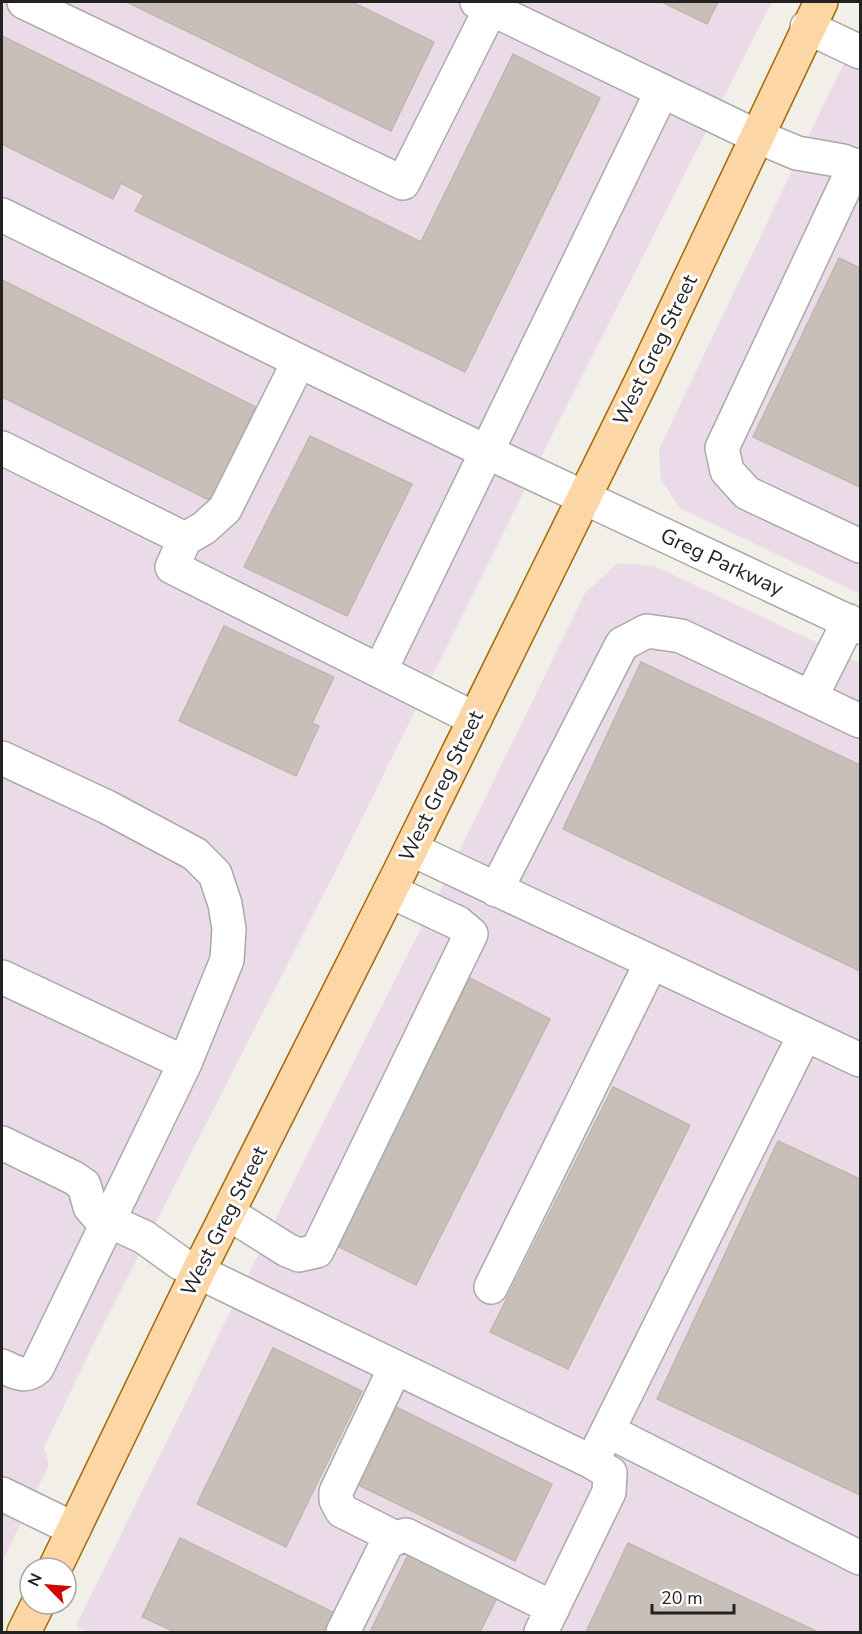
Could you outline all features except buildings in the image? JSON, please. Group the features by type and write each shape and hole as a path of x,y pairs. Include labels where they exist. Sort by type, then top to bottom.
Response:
{"main road":[{"name":"West Greg Street","path":"61,1556 198,1272 411,849 640,384 814,14"}],"street":[{"path":"24,2 403,183 484,5 756,136 797,153 858,166 722,448 727,471 747,493 861,546"},
{"path":"814,14 861,52"},
{"path":"380,671 662,92"},
{"name":"Greg Parkway","path":"2,215 487,452 855,624"},
{"path":"299,361 225,509 204,528 185,539 172,567 475,719"},
{"path":"6,461 185,539"},
{"path":"811,698 855,624"},
{"path":"496,890 621,644 647,631 681,636 861,721"},
{"path":"2,758 107,807 195,854 215,874 225,904 229,929 227,960 185,1063 37,1368 30,1374 22,1375 2,1366"},
{"path":"411,849 861,1060"},
{"path":"228,1213 287,1250 299,1255 317,1251 471,934 458,923 390,891"},
{"path":"490,1287 651,963"},
{"path":"2,977 185,1063"},
{"path":"592,1462 806,1034"},
{"path":"2,1143 74,1178 84,1185 90,1207 98,1216 144,1237 180,1263 592,1462 610,1473 609,1492 547,1620 406,1535 387,1543 344,1632"},
{"path":"395,1368 336,1492 336,1500 342,1511 396,1538"},
{"path":"608,1431 861,1558"},
{"path":"2,1494 74,1529"}],"shaded area":[{"path":"2,2 772,2 549,441 344,854 94,1343 44,1447 49,1465 2,1562"},
{"path":"860,32 860,594 680,508 661,480 659,449"},
{"path":"618,563 654,566 860,663 860,1632 88,1632 76,1626 585,593"}]}
